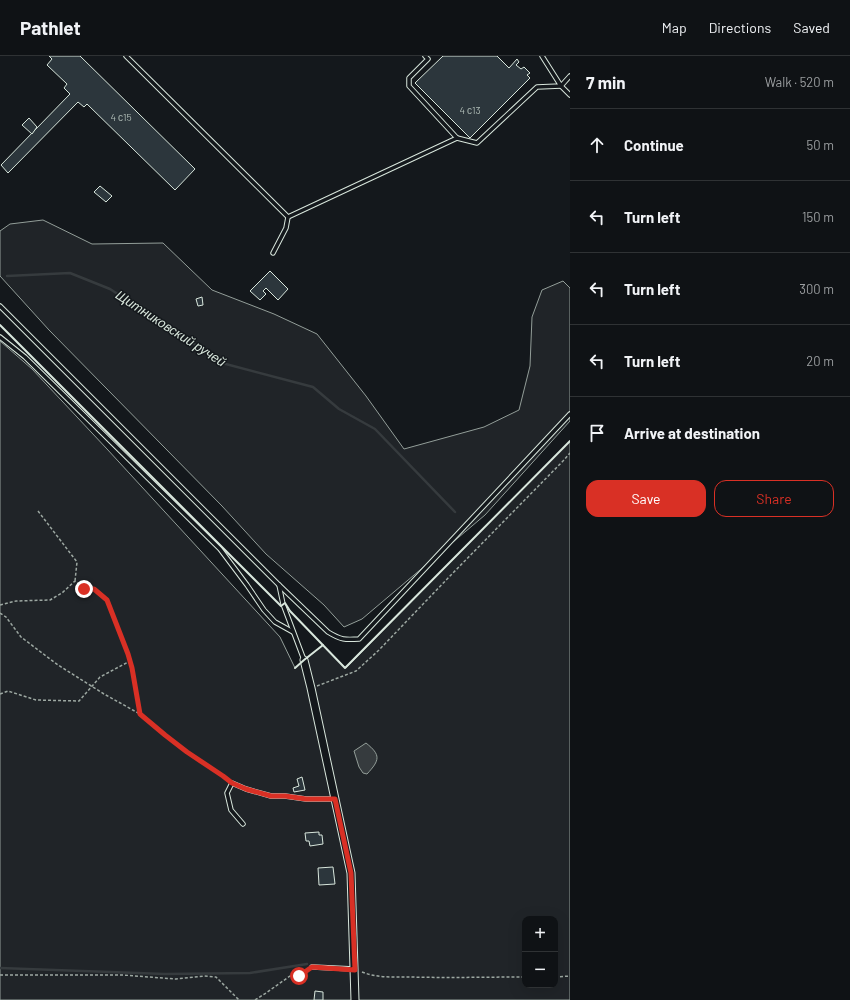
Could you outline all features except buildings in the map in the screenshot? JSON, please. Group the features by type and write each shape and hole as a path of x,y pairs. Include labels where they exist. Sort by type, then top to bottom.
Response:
{"street":[{"path":"304,660 351,873 355,1000"}],"lane":[{"path":"126,56 288,217"},
{"path":"425,56 428,59 409,78 409,86 457,138 478,143 537,86 561,86 570,76"},
{"path":"542,56 561,86 570,95"},
{"path":"288,217 457,138"},
{"path":"273,253 286,228 288,217"},
{"path":"0,306 278,584 328,632 338,638 346,640 359,639 570,414"},
{"path":"0,337 25,357 220,549 264,610 275,622 293,632"},
{"path":"278,584 283,604 304,660"},
{"path":"243,824 231,810 227,793 232,783 246,789 271,796 306,799 335,799"},
{"path":"312,967 355,970"}],"path":[{"path":"311,688 356,671 379,650 570,453"},
{"path":"0,605 16,601 50,600 62,593 75,582 77,562 38,510"},
{"path":"75,582 84,589 94,589 107,600 130,661 140,714"},
{"path":"0,614 6,617 20,637 58,665 92,687 140,714 187,752 232,783"},
{"path":"0,694 8,691 36,700 79,701 100,677 130,661"},
{"path":"255,1000 290,976 299,976 312,967"},
{"path":"355,970 366,974 384,977 522,977"},
{"path":"0,975 123,975 176,979 204,976 216,977 239,1000"},
{"path":"558,976 570,976"}],"shaded area":[{"path":"43,220 92,244 163,243 212,290 274,314 317,334 366,396 404,449 484,427 519,410 530,366 532,317 542,290 563,281 570,288 570,421 485,515 362,619 344,627 324,605 266,554 222,506 49,330 0,276 0,231 10,224"},
{"path":"0,341 32,369 280,637 295,668 323,645 346,668 570,441 570,1000 0,1000"},
{"path":"366,743 374,751 377,758 367,774 363,773 359,767 354,751"}],"waterway":[{"name":"Щитниковский ручей","path":"7,276 70,273 110,289 222,363 313,387 339,409 375,429 455,512"},
{"path":"0,968 165,974 250,973 307,964"}],"wall":[{"path":"0,325 281,606 285,603 290,611 345,668 570,441"},
{"path":"295,668 323,645"}],"route":[{"path":"84,589 94,589 107,600 128,654 140,714 165,735 232,783 246,789 271,796 306,799 335,799 351,873 355,970 312,967 299,976"}]}
